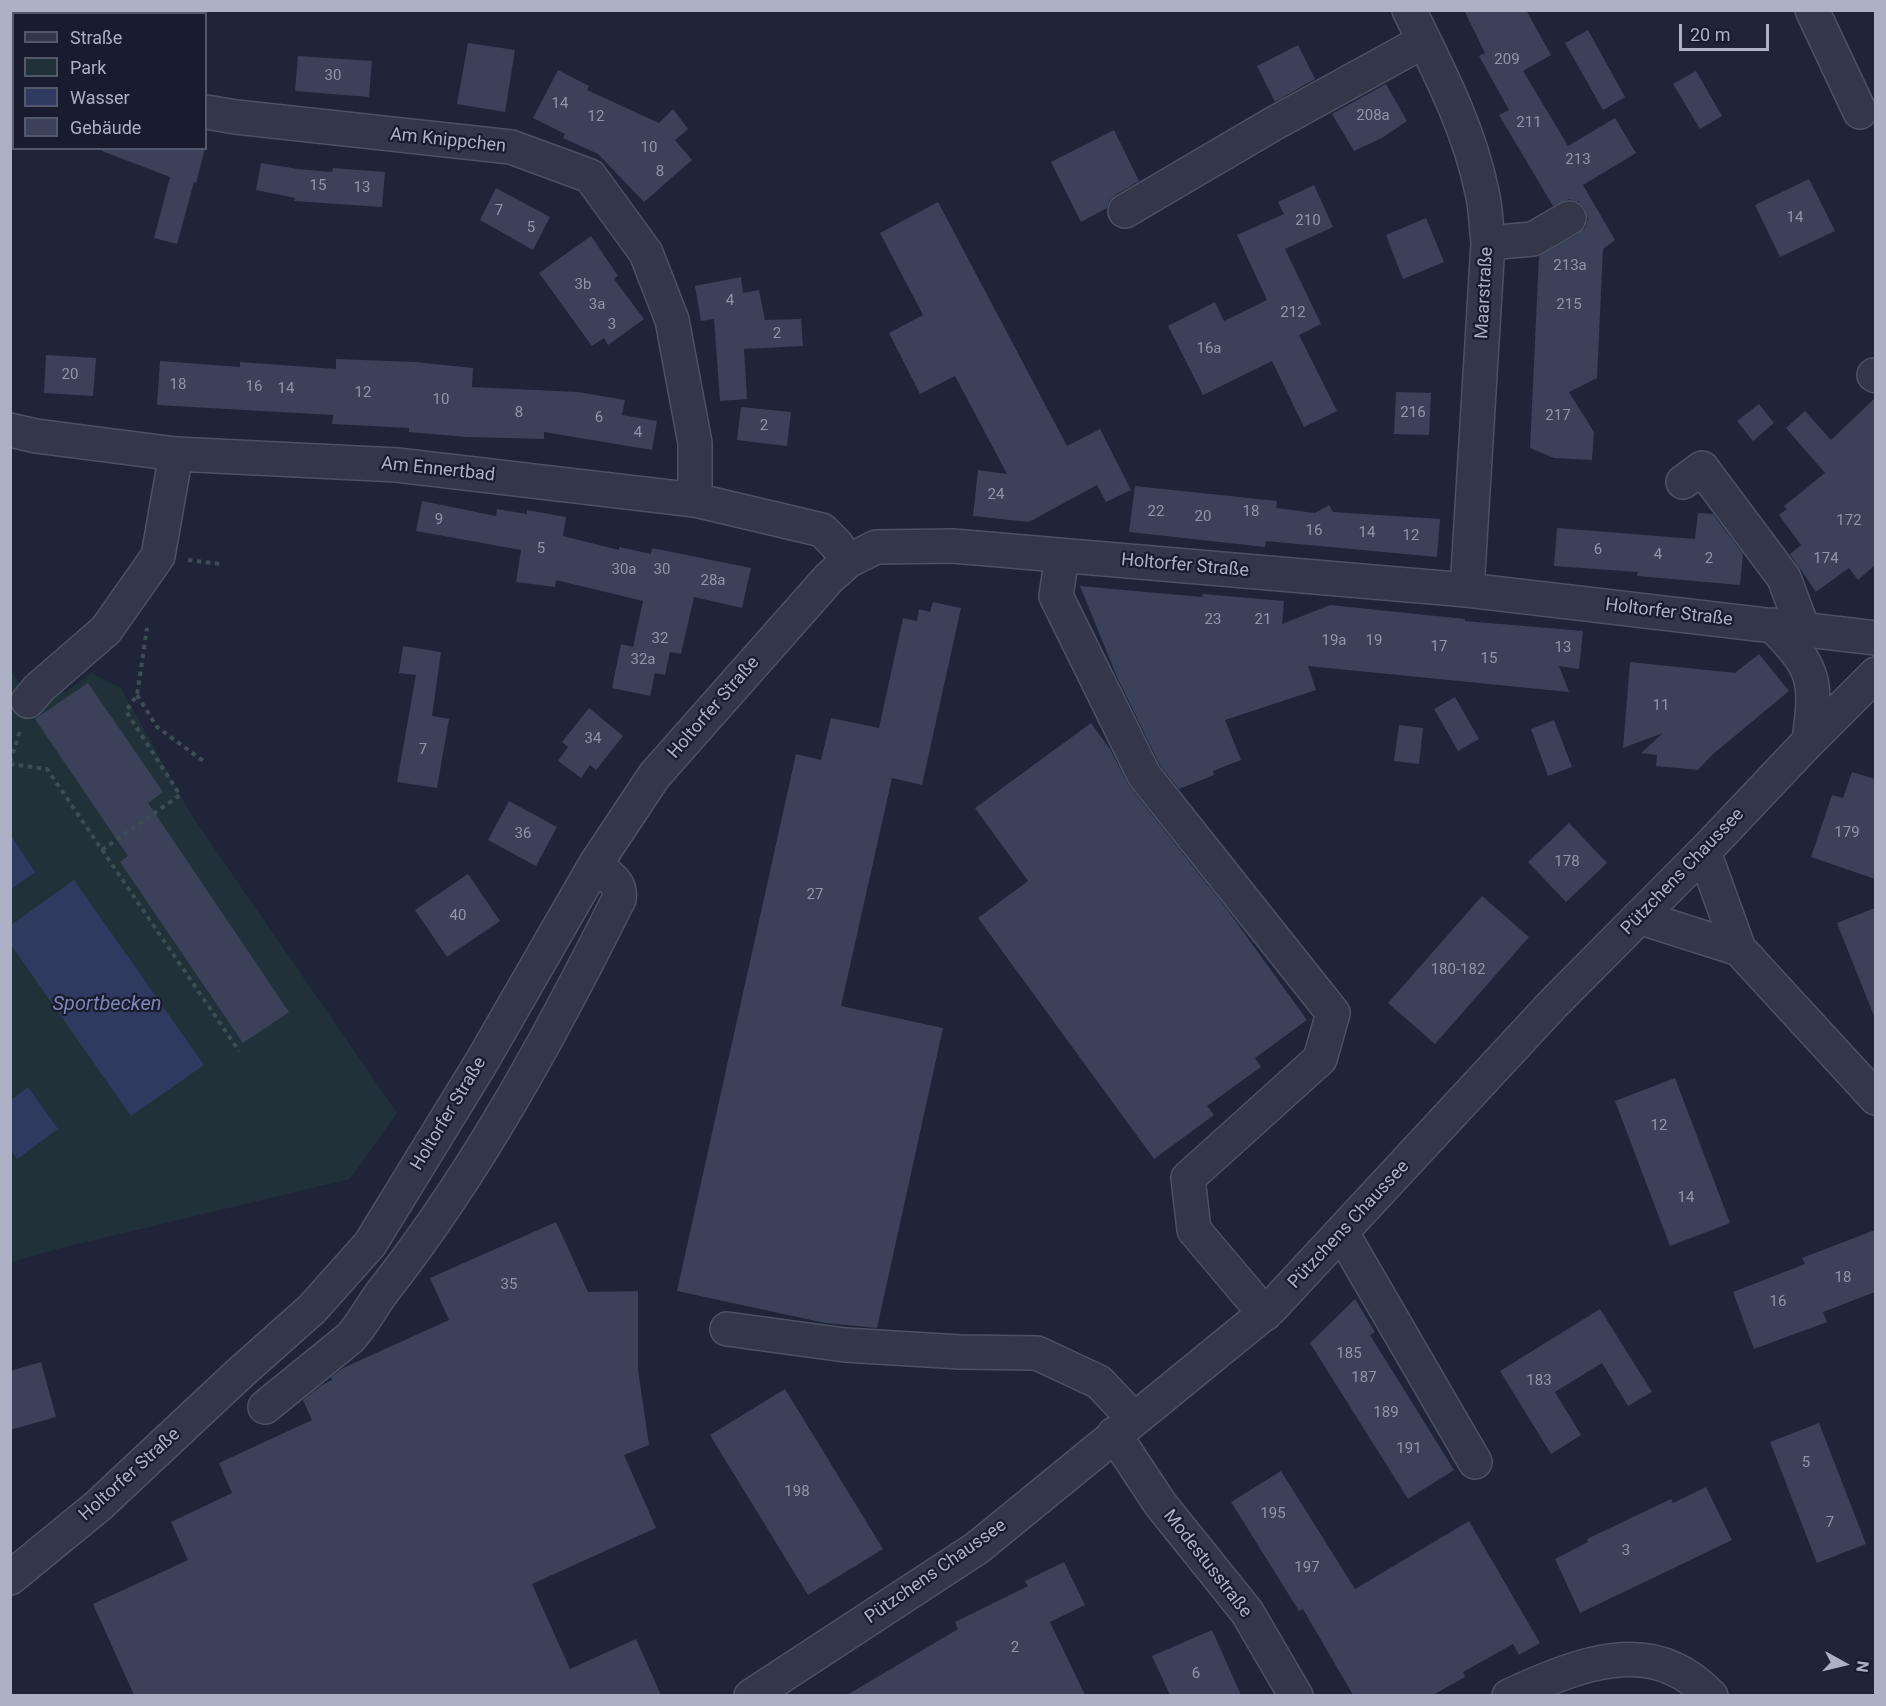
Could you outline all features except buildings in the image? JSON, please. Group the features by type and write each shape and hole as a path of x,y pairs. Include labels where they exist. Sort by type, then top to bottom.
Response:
{"street":[{"name":"Maarstraße","path":"1409,10 1435,61 1463,128 1482,192 1488,243 1467,590"},
{"path":"1812,10 1860,112"},
{"path":"1125,211 1273,124 1424,41"},
{"name":"Am Knippchen","path":"207,112 511,147 590,176 646,253 672,320 695,443 695,500"},
{"path":"1488,243 1533,239 1569,218"},
{"name":"Am Ennertbad","path":"10,430 36,436 176,454 397,465 695,500 822,530 848,561"},
{"path":"28,701 39,688 106,630 158,556 176,454"},
{"path":"1683,482 1702,468 1784,578 1787,627 1794,648 1809,670 1814,701 1809,741"},
{"name":"Holtorfer Straße","path":"10,1578 98,1506 312,1309 370,1245 481,1063 595,865 654,776 829,578 848,561 876,547 954,546 1467,590 1875,638"},
{"path":"1062,556 1056,596 1144,775 1333,1013 1320,1059 1188,1178 1194,1230 1265,1314"},
{"name":"Pützchens Chaussee","path":"751,1695 977,1548 1265,1314 1554,1003 1704,852 1875,674"},
{"path":"1704,852 1739,948 1847,1064 1875,1098"},
{"path":"265,1407 350,1338 360,1327 380,1295 411,1256 505,1114 619,899 618,884 595,865"},
{"path":"1639,917 1739,948"},
{"path":"1342,1233 1475,1462"},
{"name":"Modestusstraße","path":"727,1329 845,1345 960,1352 1037,1353 1099,1382 1124,1427 1161,1505 1247,1612 1296,1695"},
{"path":"1509,1695 1547,1678 1620,1659 1646,1661 1672,1668 1696,1682 1711,1695"}],"path":[{"path":"102,850 180,795 126,711 137,695 157,727 206,763"},
{"path":"10,764 47,769 239,1051"}],"green space":[{"path":"10,669 20,685 66,692 91,673 121,688 192,816 397,1113 350,1179 11,1262"}],"water":[{"path":"10,834 35,872 11,889 10,889"},
{"name":"Sportbecken","path":"74,880 204,1065 131,1116 11,945 11,925"},
{"path":"28,1087 58,1129 17,1159 11,1150 11,1100"}]}
